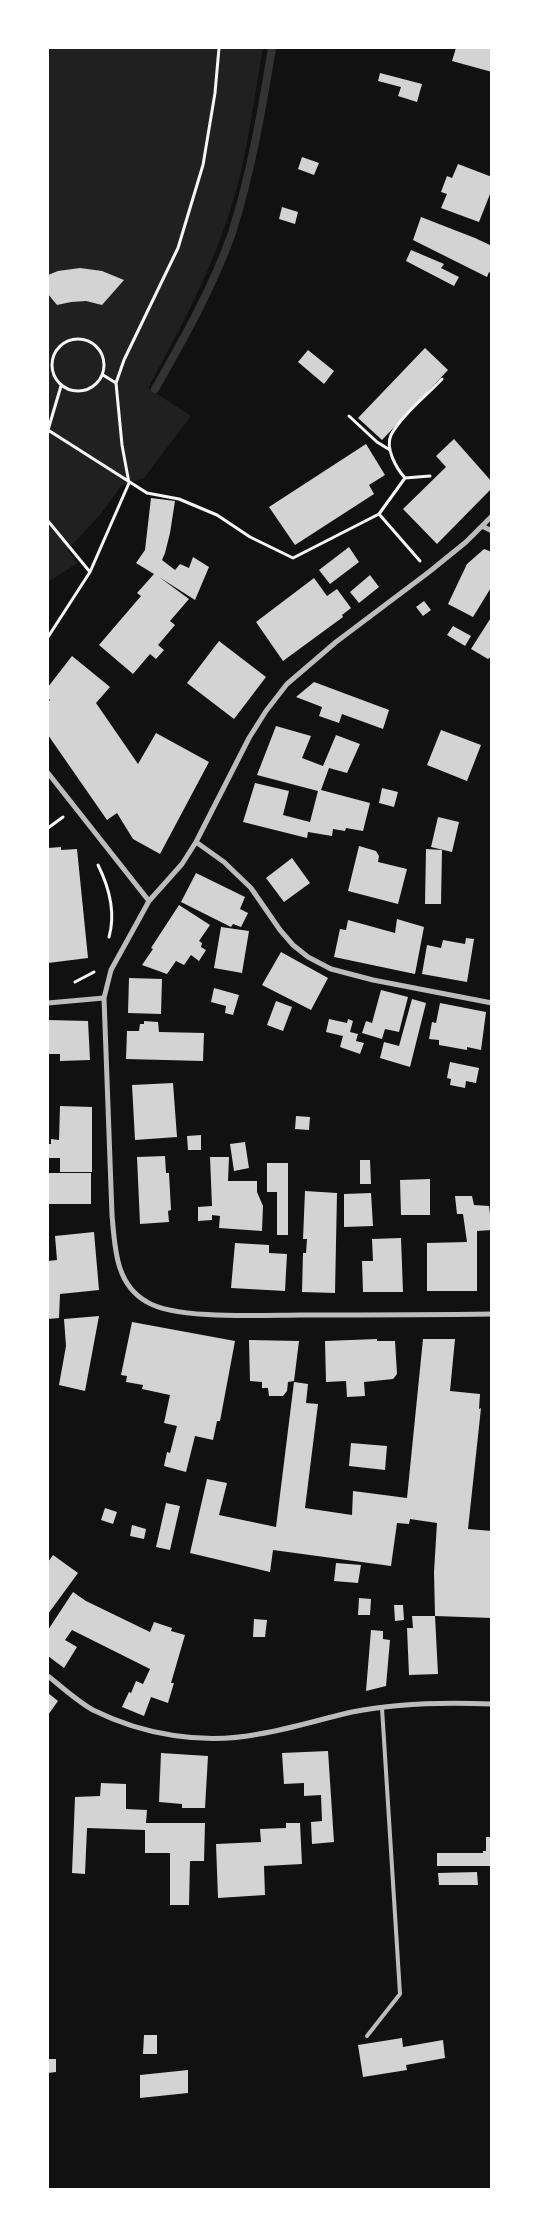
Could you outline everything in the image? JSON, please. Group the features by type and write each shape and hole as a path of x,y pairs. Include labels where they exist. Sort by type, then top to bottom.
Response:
{"street":[{"path":"492,516 429,572 336,642 287,684 266,711 249,738 196,842 182,864 149,900 112,970 104,998 112,1215 115,1247 122,1274 138,1296 157,1307 206,1314 492,1314"},
{"path":"482,526 492,531"},
{"path":"48,773 149,900"},
{"path":"196,842 224,862 251,888 280,930 293,945 316,961 331,969 373,980 492,1003"},
{"path":"48,1003 104,998"},
{"path":"48,1676 91,1709 157,1733 188,1737 219,1738 257,1735 353,1712 382,1708 492,1704"}],"lane":[{"path":"367,2036 400,1994 382,1708"}],"path":[{"path":"48,637 90,572 129,483 122,445 116,383 124,360 178,248 203,165 215,93 218,48"},
{"path":"75,338 92,343 99,349 103,357 102,375 92,388 85,391 68,390 55,379 52,371 54,353 66,341 75,338"},
{"path":"102,375 116,383"},
{"path":"405,478 396,468 391,451 390,436 442,379"},
{"path":"61,386 48,431 147,493 179,500 217,515 250,537 293,558 379,514 405,478 430,476"},
{"path":"349,416 377,442 391,451"},
{"path":"379,514 429,572"},
{"path":"48,521 90,572"},
{"path":"62,817 67,823"},
{"path":"97,863 108,891 112,909 107,943"},
{"path":"69,984 88,977 97,967"}],"shaded area":[{"path":"48,48 263,48 243,161 225,226 180,328 148,388 191,416 144,478 121,486 100,515 67,550 78,563 48,582"}],"building":[{"path":"456,48 492,48 492,72 452,61"},
{"path":"380,73 422,84 417,102 398,96 401,87 378,81"},
{"path":"302,157 319,163 314,175 298,169"},
{"path":"458,164 492,177 492,189 479,222 441,208 447,194 441,192 447,176 452,178"},
{"path":"282,207 298,212 295,224 279,219"},
{"path":"421,217 492,246 492,274 489,272 487,277 413,240"},
{"path":"411,250 444,264 441,268 459,277 454,286 406,261"},
{"path":"80,268 102,271 124,280 102,305 86,301 57,305 48,294 48,275 58,271"},
{"path":"425,348 448,370 382,440 358,418"},
{"path":"308,350 334,371 324,384 298,362"},
{"path":"454,439 492,482 492,488 437,544 403,509 446,467 436,456"},
{"path":"366,444 385,475 369,485 374,494 295,545 269,507"},
{"path":"151,498 175,501 170,533 162,560 175,570 180,564 189,568 193,557 209,567 195,600 159,577 189,599 170,621 175,625 158,645 164,650 156,659 150,654 133,674 99,645 141,596 137,593 154,574 136,563 145,550"},
{"path":"349,547 359,562 330,584 319,570"},
{"path":"484,549 492,552 492,586 473,617 448,604 467,564"},
{"path":"370,575 379,587 359,603 350,592"},
{"path":"314,578 327,596 337,589 351,608 342,615 343,617 283,661 256,622"},
{"path":"424,601 431,610 423,616 416,607"},
{"path":"492,616 492,656 488,659 471,649"},
{"path":"453,626 471,636 465,646 447,635"},
{"path":"219,641 266,677 234,719 187,683"},
{"path":"72,656 110,687 96,703 138,764 156,733 209,762 160,854 133,839 117,813 107,820 48,735 48,702 50,700 48,698 48,687"},
{"path":"314,682 389,710 383,729 342,714 339,723 319,716 322,707 296,697"},
{"path":"276,726 311,736 302,758 323,766 336,735 360,744 347,773 329,768 321,790 370,803 363,831 346,828 345,831 333,829 332,836 308,832 307,838 243,822 255,783 289,791 283,815 310,822 318,791 257,775"},
{"path":"441,730 481,745 467,781 427,765"},
{"path":"382,788 398,792 394,807 379,803"},
{"path":"438,817 459,822 452,852 431,847"},
{"path":"359,846 376,851 379,856 378,862 407,869 398,904 348,891"},
{"path":"61,847 61,850 77,849 88,958 48,963 48,848"},
{"path":"426,849 442,850 441,904 425,904"},
{"path":"292,858 310,883 284,902 266,878"},
{"path":"196,873 245,897 240,909 248,913 241,927 233,924 231,927 181,902"},
{"path":"179,905 210,925 199,941 202,943 201,947 206,950 199,961 191,955 184,965 176,961 167,974 142,965 153,949 151,948"},
{"path":"397,919 424,927 415,974 334,957 340,929 346,930 348,920 395,933"},
{"path":"221,927 249,931 242,973 214,968"},
{"path":"466,938 474,939 467,982 422,974 427,945 441,948 443,940 465,944"},
{"path":"281,952 328,978 311,1010 262,985"},
{"path":"129,978 162,979 161,1014 128,1013"},
{"path":"214,988 239,995 233,1015 225,1013 226,1006 211,1002"},
{"path":"381,990 408,997 399,1032 385,1029 382,1039 362,1033 366,1021 372,1023"},
{"path":"412,999 426,1003 410,1067 380,1058 384,1042 399,1046"},
{"path":"276,1001 292,1007 283,1031 267,1025"},
{"path":"440,1003 486,1012 481,1050 467,1047 467,1050 439,1045 439,1040 429,1039 432,1022 436,1023"},
{"path":"329,1019 347,1023 348,1019 353,1021 350,1032 358,1034 356,1041 364,1043 360,1054 340,1047 343,1036 326,1032"},
{"path":"48,1020 88,1021 90,1060 60,1061 60,1054 48,1054"},
{"path":"144,1021 158,1022 159,1032 204,1033 203,1061 126,1059 127,1031 139,1031 140,1024 144,1024"},
{"path":"450,1062 479,1068 476,1083 466,1081 465,1088 450,1085 451,1079 447,1078"},
{"path":"173,1083 177,1137 135,1140 132,1085"},
{"path":"60,1106 92,1107 92,1172 60,1172 60,1158 48,1158 48,1144 51,1144 51,1139 59,1140"},
{"path":"296,1116 310,1117 309,1130 295,1129"},
{"path":"201,1135 201,1150 188,1150 187,1136"},
{"path":"245,1142 249,1168 234,1171 230,1144"},
{"path":"165,1156 166,1173 169,1173 171,1210 168,1211 169,1222 140,1224 137,1157"},
{"path":"210,1157 229,1157 228,1181 257,1181 257,1192 263,1206 262,1231 219,1228 220,1216 212,1215 212,1220 198,1221 198,1207 212,1206"},
{"path":"360,1160 370,1160 371,1184 360,1184"},
{"path":"267,1163 288,1163 288,1235 277,1235 277,1192 267,1192"},
{"path":"48,1173 91,1173 91,1204 48,1204"},
{"path":"430,1179 430,1215 401,1215 400,1180"},
{"path":"305,1191 337,1193 335,1293 302,1292 303,1253 306,1253 307,1239 303,1239"},
{"path":"371,1193 373,1226 344,1227 344,1194"},
{"path":"455,1196 472,1196 474,1205 489,1206 490,1214 492,1214 492,1230 477,1231 477,1291 427,1291 427,1243 467,1242 463,1214 457,1214"},
{"path":"94,1232 99,1290 60,1294 59,1318 48,1319 48,1261 57,1260 55,1236"},
{"path":"401,1238 403,1292 363,1292 362,1261 373,1261 372,1239"},
{"path":"235,1243 269,1245 269,1253 287,1254 285,1291 231,1288"},
{"path":"99,1316 85,1391 59,1385 66,1346 64,1319"},
{"path":"132,1322 235,1341 220,1421 217,1421 213,1440 195,1436 186,1472 164,1466 167,1452 170,1453 177,1426 164,1423 170,1395 142,1389 143,1385 126,1382 127,1376 121,1375"},
{"path":"377,1339 377,1341 395,1341 397,1374 393,1379 364,1382 365,1396 347,1397 346,1381 326,1382 325,1341"},
{"path":"423,1339 455,1339 450,1391 480,1394 479,1409 481,1408 468,1529 492,1531 492,1618 435,1616 434,1572 437,1523 410,1519 409,1524 397,1523 391,1566 273,1550 270,1572 190,1553 207,1479 227,1483 219,1515 276,1527 294,1382 308,1384 306,1403 318,1404 305,1508 352,1515 353,1491 407,1498"},
{"path":"249,1340 299,1341 294,1381 288,1382 287,1391 283,1396 269,1396 268,1388 262,1388 262,1382 250,1381"},
{"path":"351,1443 387,1446 385,1470 349,1466"},
{"path":"166,1503 180,1506 170,1550 156,1547"},
{"path":"105,1508 117,1512 113,1524 101,1520"},
{"path":"132,1525 146,1529 144,1539 130,1536"},
{"path":"53,1555 78,1573 48,1614 48,1562"},
{"path":"336,1563 361,1565 358,1583 334,1581"},
{"path":"73,1592 86,1601 150,1632 154,1622 172,1628 171,1631 185,1635 171,1683 174,1683 168,1703 151,1697 144,1716 122,1707 136,1681 143,1684 150,1669 72,1630 65,1640 77,1647 64,1668 48,1656 48,1630"},
{"path":"359,1598 371,1599 370,1615 358,1615"},
{"path":"394,1605 403,1605 404,1620 395,1621"},
{"path":"412,1616 435,1616 438,1674 409,1675 407,1628 413,1628"},
{"path":"254,1619 267,1620 265,1637 253,1637"},
{"path":"371,1630 383,1631 383,1639 390,1640 386,1686 366,1691"},
{"path":"48,1693 58,1701 48,1715"},
{"path":"328,1751 334,1842 312,1844 311,1822 322,1821 321,1795 304,1796 304,1783 284,1784 282,1753"},
{"path":"161,1753 208,1756 205,1808 182,1808 182,1804 159,1802"},
{"path":"101,1783 126,1784 126,1809 147,1810 146,1823 205,1823 204,1861 190,1861 189,1905 170,1905 170,1853 145,1853 145,1830 87,1828 85,1874 72,1873 75,1797 100,1796"},
{"path":"286,1823 300,1823 302,1864 264,1866 265,1895 218,1898 216,1844 261,1842 260,1829 286,1828"},
{"path":"486,1837 492,1837 492,1866 437,1866 437,1853 483,1853 483,1851 486,1851"},
{"path":"477,1872 478,1885 439,1885 438,1873"},
{"path":"144,2035 157,2035 157,2054 143,2054"},
{"path":"402,2038 403,2047 443,2040 445,2058 406,2065 407,2070 363,2077 358,2045"},
{"path":"48,2059 56,2059 56,2072 48,2073"},
{"path":"188,2070 188,2093 140,2098 140,2075"}],"waterway":[{"path":"155,389 207,293 232,233 260,118 272,48"}]}
